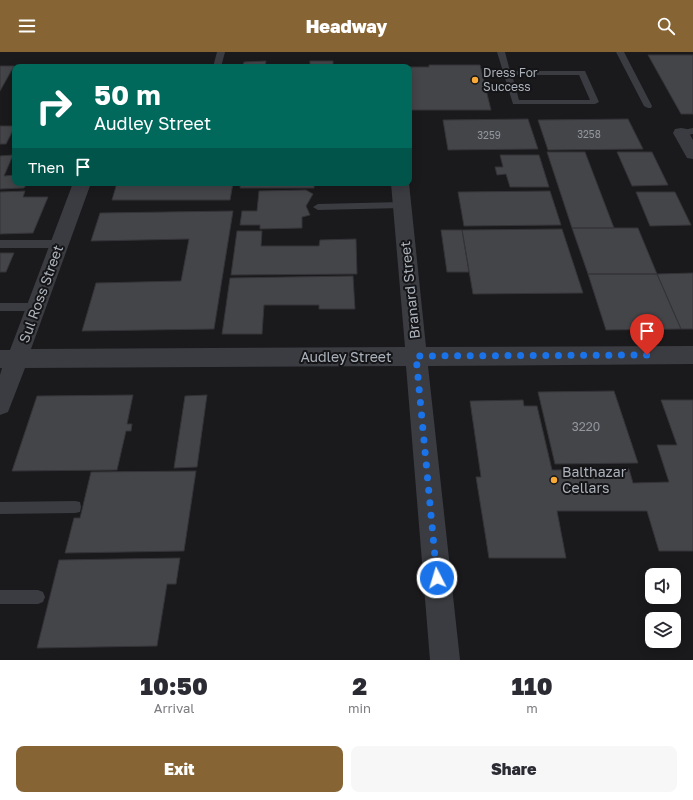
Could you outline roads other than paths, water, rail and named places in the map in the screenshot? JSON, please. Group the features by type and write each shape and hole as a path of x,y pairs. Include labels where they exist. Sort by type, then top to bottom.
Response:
{"street":[{"path":"687,132 693,154"},
{"name":"Sul Ross Street","path":"0,405 9,359 36,307 81,186"},
{"name":"Branard Street","path":"401,194 446,660"},
{"name":"Audley Street","path":"9,359 693,355"}],"lane":[{"path":"219,64 221,52"},
{"path":"501,52 507,73 516,102 595,102 582,73 507,73"},
{"path":"620,52 648,106"},
{"path":"318,206 401,194"},
{"path":"0,244 60,244"},
{"path":"0,307 36,307"},
{"path":"0,508 75,507"},
{"path":"0,598 38,597"}],"place":[{"name":"Dress For Success","path":"475,80"},
{"name":"Balthazar Cellars","path":"554,480"}]}
